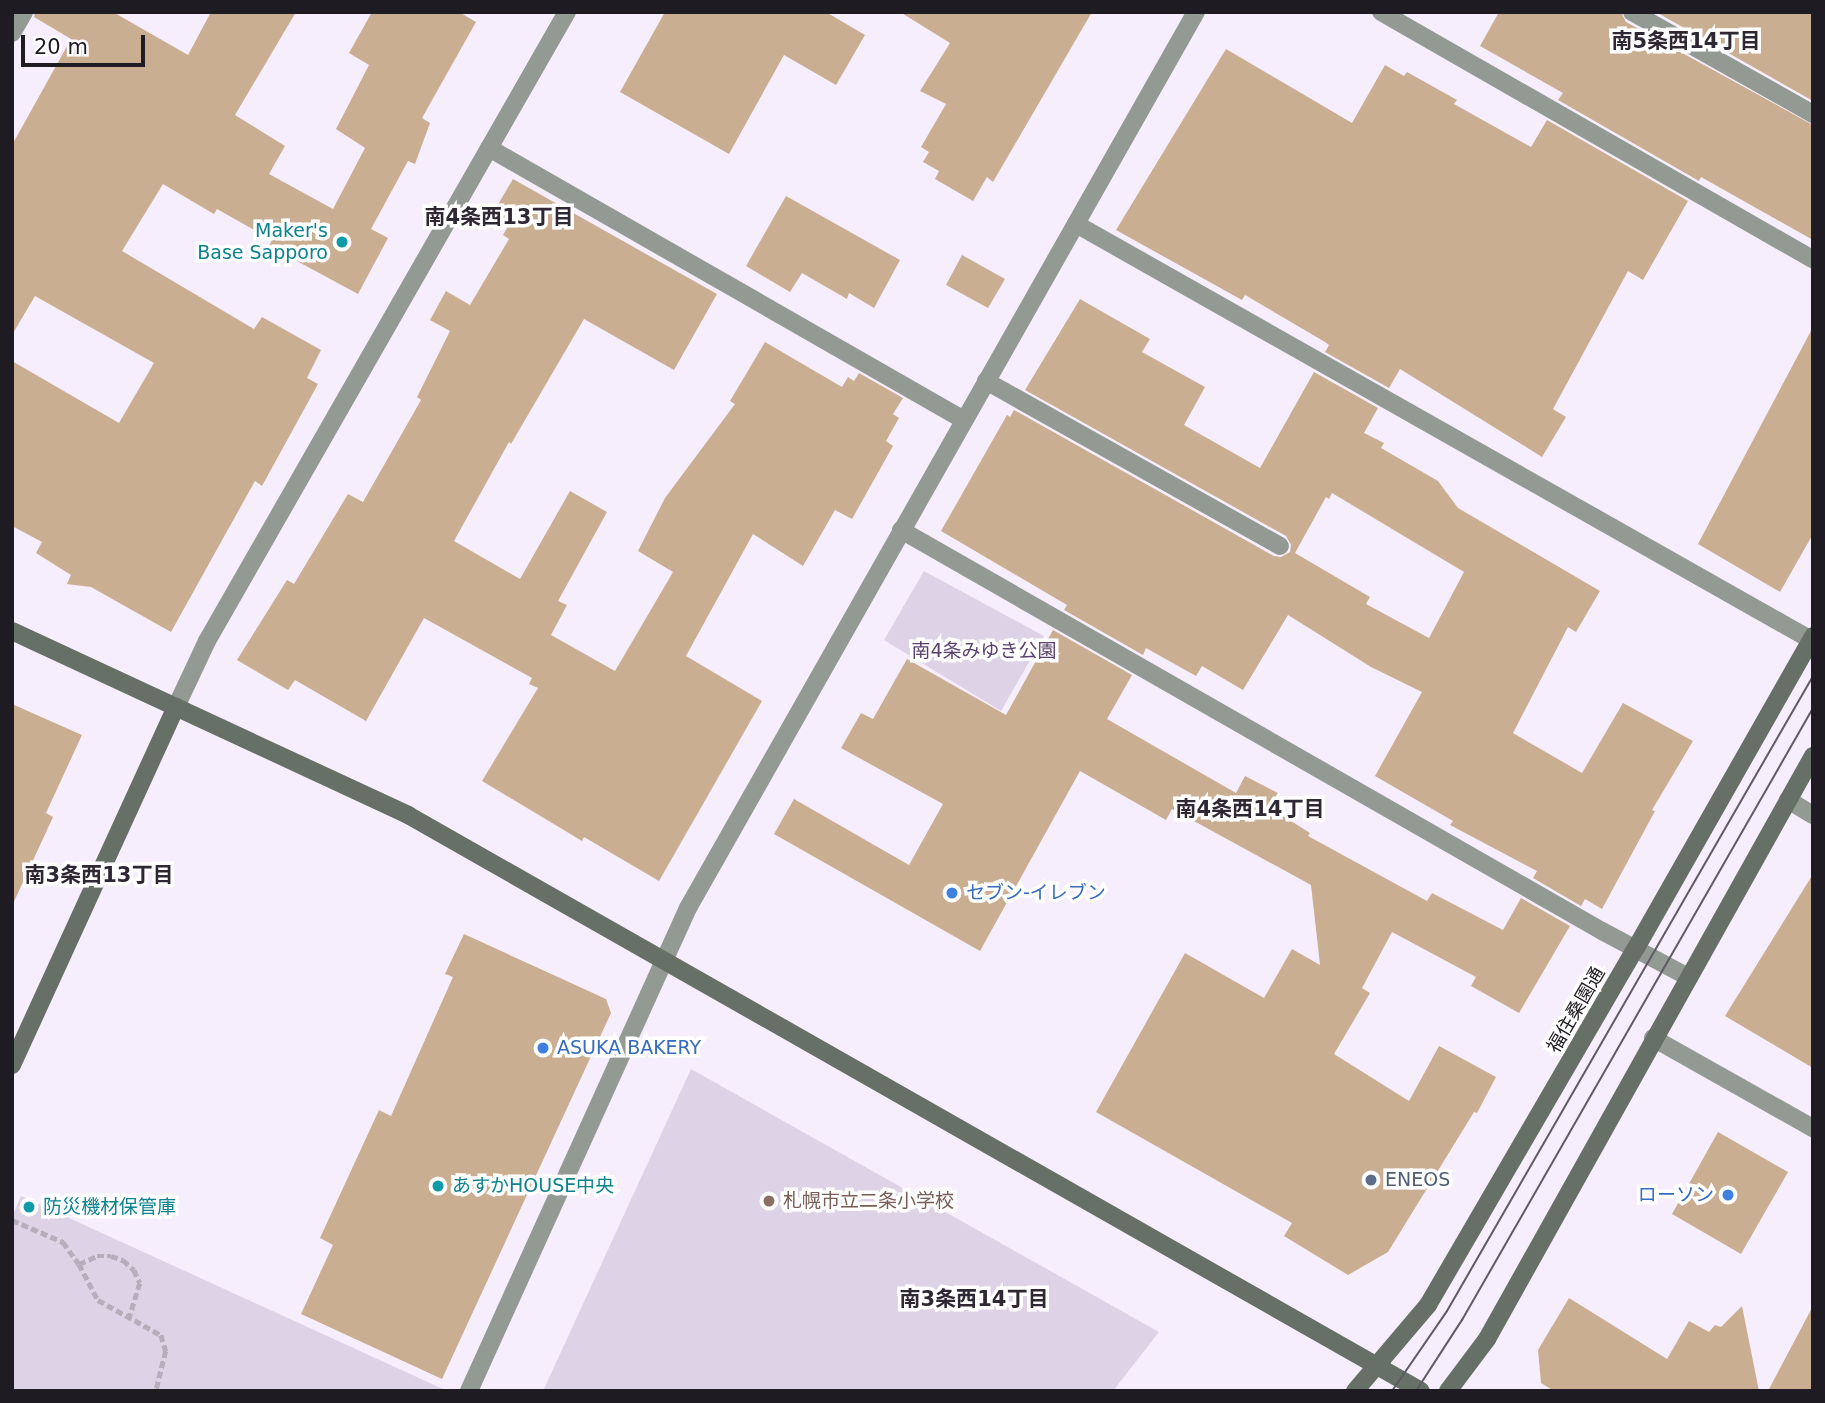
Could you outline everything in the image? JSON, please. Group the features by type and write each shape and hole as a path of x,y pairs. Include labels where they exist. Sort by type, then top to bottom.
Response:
{"street":[{"path":"12,33 24,12"},
{"path":"12,1065 207,641 567,12"},
{"path":"469,1391 688,908 1196,12"},
{"path":"1381,12 1813,259"},
{"path":"1632,12 1813,114"},
{"path":"489,148 964,420"},
{"path":"1076,223 1812,639"},
{"path":"986,381 1279,546"},
{"path":"901,530 1688,977"},
{"path":"12,631 408,815 1421,1391"},
{"name":"福住桑園通","path":"1355,1391 1428,1305 1812,639"},
{"path":"1448,1391 1487,1339 1813,756"},
{"path":"1788,800 1813,815"},
{"path":"1653,1038 1813,1128"}],"path":[{"path":"12,1220 63,1242 79,1264 98,1300 161,1335 166,1351 156,1391"},
{"path":"79,1264 97,1256 111,1256 123,1260 134,1270 139,1283 129,1319"}],"green space":[{"name":"南4条みゆき公園","path":"924,571 1044,636 1001,711 884,640"},
{"name":"札幌市立二条小学校","path":"691,1069 1159,1332 1113,1391 543,1391"},
{"path":"21,1196 443,1389 12,1391 12,1217"}],"building":[{"path":"35,12 113,12 188,55 211,12 296,12 235,115 285,146 269,174 333,209 365,148 336,129 369,65 349,53 372,12 459,12 476,22 422,118 430,123 415,164 408,161 371,229 388,238 358,294 269,246 272,240 217,209 214,214 163,184 122,251 254,329 262,317 321,350 307,378 318,384 262,486 255,481 171,632 91,587 67,584 71,575 36,553 42,542 12,526 12,361 119,423 154,363 35,296 12,335 12,145 71,39 34,17"},
{"path":"665,12 826,12 865,35 836,85 784,55 729,154 620,92"},
{"path":"900,12 1092,12 993,182 987,177 973,201 935,179 939,171 923,162 929,152 921,147 946,104 920,91 950,43"},
{"path":"1499,12 1621,12 1626,22 1813,125 1813,240 1701,177 1699,181 1558,100 1563,93 1480,46"},
{"path":"1656,12 1813,12 1813,101"},
{"path":"1226,49 1352,123 1385,65 1404,76 1407,72 1457,100 1454,104 1531,147 1547,120 1688,201 1643,280 1628,271 1553,409 1566,417 1542,457 1400,369 1389,388 1325,352 1329,345 1325,342 1245,295 1242,300 1116,230"},
{"path":"513,179 717,294 674,370 584,319 511,444 509,442 454,541 520,579 570,491 607,512 558,601 567,605 551,635 615,671 673,572 638,551 665,498 735,404 730,401 765,342 842,387 848,377 854,381 859,373 903,398 893,414 899,418 886,441 893,446 852,519 835,510 803,566 753,534 686,656 762,701 659,881 584,837 582,841 482,781 538,688 529,684 532,678 424,618 366,721 295,680 288,690 237,660 287,580 294,584 348,494 363,502 421,400 417,397 450,331 430,320 446,291 470,305 509,239 503,235 510,223 493,213"},
{"path":"786,196 900,260 874,308 849,293 847,299 802,273 790,292 746,266"},
{"path":"962,255 1005,279 988,308 946,285"},
{"path":"1080,299 1150,339 1142,352 1205,387 1184,425 1260,468 1314,372 1378,408 1364,433 1384,443 1381,448 1438,481 1458,508 1600,591 1576,632 1568,627 1513,733 1582,773 1623,703 1693,741 1652,810 1655,811 1602,909 1585,899 1581,906 1533,878 1537,871 1450,825 1453,821 1375,776 1422,692 1371,667 1288,615 1243,690 1202,666 1196,676 1146,648 1143,655 1064,610 1067,605 941,531 1007,415 1010,417 1014,410 1274,556 1281,557 1290,552 1291,545 1286,536 1025,390","holes":["1332,493 1464,572 1429,638 1366,604 1370,597 1295,553 1326,497 1329,499"]},
{"path":"1813,327 1813,534 1780,592 1698,544"},
{"path":"1053,630 1132,675 1107,719 1236,793 1245,776 1278,793 1272,809 1310,833 1308,836 1427,901 1432,893 1503,930 1521,898 1570,926 1519,1013 1471,986 1476,977 1392,932 1362,988 1370,993 1334,1054 1409,1101 1439,1046 1496,1077 1477,1113 1474,1112 1388,1252 1348,1275 1284,1236 1292,1223 1096,1112 1185,953 1264,998 1292,949 1320,965 1311,885 1172,809 1166,820 1080,771 980,951 774,834 794,799 909,865 943,804 841,748 861,713 873,719 907,659 1006,715"},
{"path":"12,704 82,735 46,813 53,817 12,906"},
{"path":"1813,874 1813,1068 1725,1016"},
{"name":"あすかHOUSE中央","path":"464,934 606,999 611,1013 442,1379 301,1314 333,1245 320,1238 379,1110 391,1116 453,977 445,974"},
{"path":"1718,1132 1788,1172 1741,1254 1672,1214"},
{"path":"1569,1298 1667,1359 1689,1321 1709,1332 1715,1325 1721,1327 1742,1306 1759,1391 1554,1391 1541,1383 1538,1350"},
{"path":"1813,1306 1813,1391 1768,1391"}],"tram line":[{"path":"1392,1391 1447,1311 1813,676"},
{"path":"1416,1391 1462,1320 1813,708"}],"place":[{"name":"Maker's Base Sapporo","path":"342,242"},
{"name":"セブン-イレブン","path":"952,893"},
{"name":"ASUKA BAKERY","path":"543,1048"},
{"name":"ENEOS","path":"1371,1180"},
{"name":"あすかHOUSE中央","path":"438,1186"},
{"name":"ローソン","path":"1728,1195"},
{"name":"札幌市立二条小学校","path":"769,1201"},
{"name":"防災機材保管庫","path":"29,1207"}],"district":[{"name":"南5条西14丁目","path":"1686,41"},
{"name":"南4条西13丁目","path":"499,217"},
{"name":"南4条西14丁目","path":"1250,809"},
{"name":"南3条西13丁目","path":"99,875"},
{"name":"南3条西14丁目","path":"974,1299"}]}
